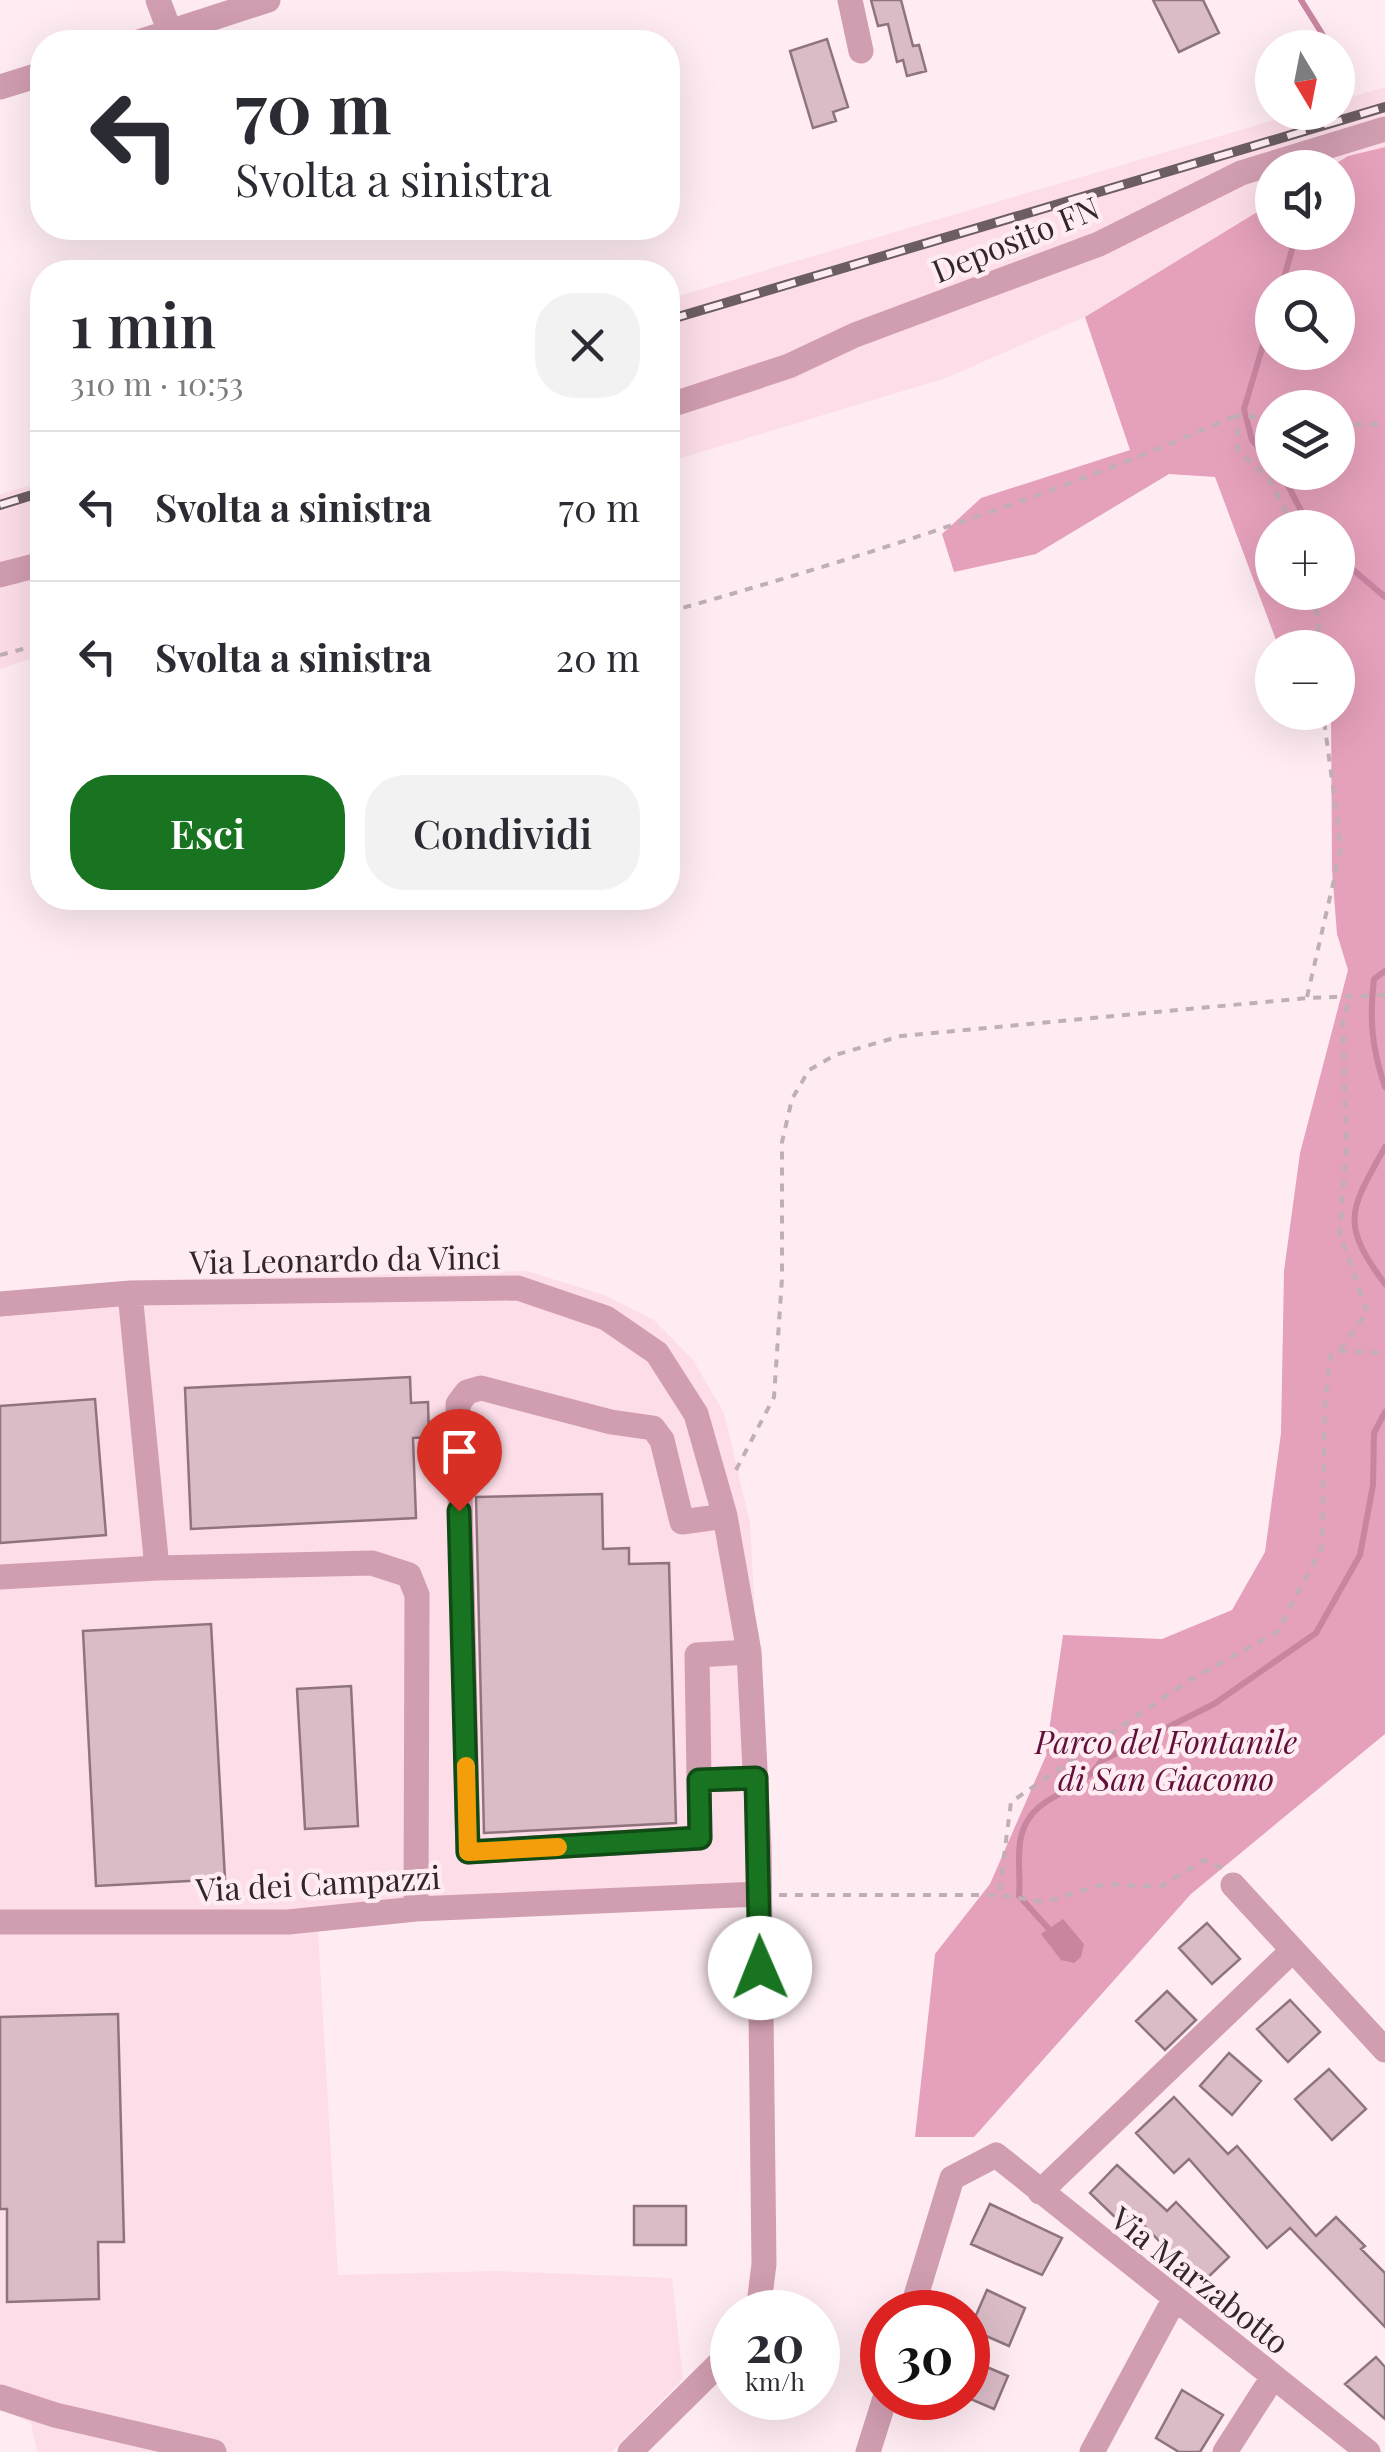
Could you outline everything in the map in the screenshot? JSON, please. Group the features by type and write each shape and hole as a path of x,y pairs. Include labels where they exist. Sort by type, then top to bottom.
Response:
{"street":[{"path":"158,0 169,30"},
{"path":"176,30 268,0"},
{"path":"850,0 861,51"},
{"path":"0,87 30,78"},
{"name":"Deposito FN","path":"680,402 789,366 855,335 1099,244 1241,173 1385,129"},
{"path":"0,576 30,567"},
{"name":"Via Leonardo da Vinci","path":"0,1304 130,1293 518,1288 606,1318 657,1352 696,1414 723,1506 749,1652 759,1894 764,2264 761,2290"},
{"path":"130,1293 157,1568"},
{"path":"723,1506 682,1522 662,1440 653,1428 611,1422 482,1388 466,1392 458,1404 468,1852 700,1838 697,1654 749,1652"},
{"path":"0,1577 157,1568 372,1563 410,1575 417,1594 416,1909"},
{"path":"699,1780 756,1778"},
{"path":"1233,1885 1385,2050"},
{"name":"Via dei Campazzi","path":"0,1922 288,1922 416,1909 759,1894"},
{"path":"1040,2192 1292,1950"},
{"name":"Via Marzabotto","path":"918,2290 952,2178 996,2155 1368,2452"},
{"path":"1092,2452 1174,2300"},
{"path":"630,2452 710,2373"},
{"path":"1226,2452 1272,2378"},
{"path":"0,2397 55,2415 214,2452"},
{"path":"868,2452 878,2420"}],"path":[{"path":"1240,415 1238,452 1269,478 1285,510"},
{"path":"680,609 777,581 1115,469 1240,415 1255,416"},
{"path":"1355,425 1385,424"},
{"path":"0,655 30,647"},
{"path":"1307,998 1306,983 1341,849 1325,730"},
{"path":"723,1506 774,1398 782,1278 782,1142 792,1099 809,1070 835,1055 900,1036 1307,998 1382,995"},
{"path":"999,1895 1011,1802 1188,1682 1278,1632 1322,1547 1325,1402 1331,1355 1339,1351 1367,1312 1340,1234 1346,1150 1343,1021 1350,997"},
{"path":"1339,1351 1385,1353"},
{"path":"759,1894 999,1895 1044,1902 1104,1884 1160,1886 1204,1860 1216,1862 1233,1885"}],"shaded area":[{"path":"1385,87 1385,147 1355,154 1355,150 1255,150 1255,213 1085,317 946,378 680,458 680,295 1255,126 1255,130 1355,130 1355,96"},
{"path":"30,485 30,659 0,669 0,494"},
{"path":"527,1271 604,1295 654,1320 693,1360 724,1413 750,1523 769,1886 318,1931 338,2275 495,2271 672,2278 683,2379 611,2452 37,2452 31,2423 0,2409 0,1291 142,1280"},
{"path":"1063,1919 1084,1944 1081,1957 1074,1963 1061,1960 1041,1934"}],"green space":[{"name":"Parco del Fontanile di San Giacomo","path":"1385,147 1385,1734 1191,1894 974,2137 915,2137 935,1954 990,1884 1045,1758 1063,1635 1162,1639 1232,1610 1265,1552 1281,1433 1284,1271 1300,1153 1348,970 1337,934 1332,870 1331,730 1355,730 1355,630 1272,630 1265,610 1355,610 1355,510 1255,510 1255,584 1215,477 1169,474 1036,554 954,572 942,534 981,498 1130,450 1085,317 1255,213 1255,250 1355,250 1355,154"}],"building":[{"path":"871,0 901,0 913,46 919,45 926,71 907,76 903,60 897,62 888,24 878,26"},
{"path":"1153,0 1203,0 1219,33 1179,52"},
{"path":"827,39 848,107 833,112 836,121 813,128 790,51"},
{"path":"410,1377 411,1403 428,1402 429,1437 413,1438 416,1518 191,1529 185,1388"},
{"path":"95,1399 106,1535 0,1543 0,1406"},
{"path":"602,1494 603,1549 629,1548 629,1564 669,1563 676,1823 484,1833 476,1497"},
{"path":"211,1624 225,1879 96,1886 83,1631"},
{"path":"351,1686 358,1826 305,1829 297,1689"},
{"path":"1207,1923 1240,1959 1212,1984 1179,1948"},
{"path":"1167,1991 1196,2020 1165,2050 1136,2021"},
{"path":"1290,2000 1320,2032 1288,2062 1257,2029"},
{"path":"118,2014 124,2242 98,2242 99,2299 7,2302 7,2209 0,2209 0,2017"},
{"path":"1229,2053 1261,2081 1232,2115 1200,2086"},
{"path":"1329,2069 1366,2109 1332,2140 1295,2099"},
{"path":"1174,2097 1228,2154 1237,2146 1316,2236 1336,2217 1365,2246 1361,2249 1385,2273 1385,2327 1290,2228 1267,2248 1189,2159 1174,2173 1136,2133"},
{"path":"1117,2165 1167,2211 1176,2202 1229,2257 1201,2284 1131,2212 1121,2223 1090,2193"},
{"path":"990,2204 1062,2238 1042,2275 971,2244"},
{"path":"634,2206 686,2206 686,2245 634,2245"},
{"path":"990,2291 1025,2308 1009,2346 990,2338"},
{"path":"1376,2357 1385,2367 1385,2419 1345,2384"},
{"path":"990,2368 1008,2376 994,2409 990,2407"},
{"path":"1182,2390 1223,2415 1200,2452 1179,2452 1156,2438"}],"waterway":[{"path":"1301,0 1320,30"},
{"path":"1286,270 1292,250"},
{"path":"1255,443 1244,409 1256,370"},
{"path":"1290,490 1301,510"},
{"path":"1355,571 1385,597"},
{"path":"1385,971 1374,979 1372,1007 1374,1047 1385,1087"},
{"path":"1385,1147 1357,1202 1355,1216 1361,1245 1385,1284"},
{"path":"1049,1929 1019,1896 1019,1848 1028,1819 1047,1801 1093,1772 1101,1761 1214,1704 1316,1633 1360,1555 1373,1485 1374,1433 1385,1412"}],"railway":[{"path":"680,316 1385,107"},
{"path":"0,505 30,496"}],"slow traffic":[{"path":"466,1766 468,1852 558,1847"}],"route":[{"path":"459,1511 468,1852 700,1838 699,1780 756,1778 760,1968"}]}
